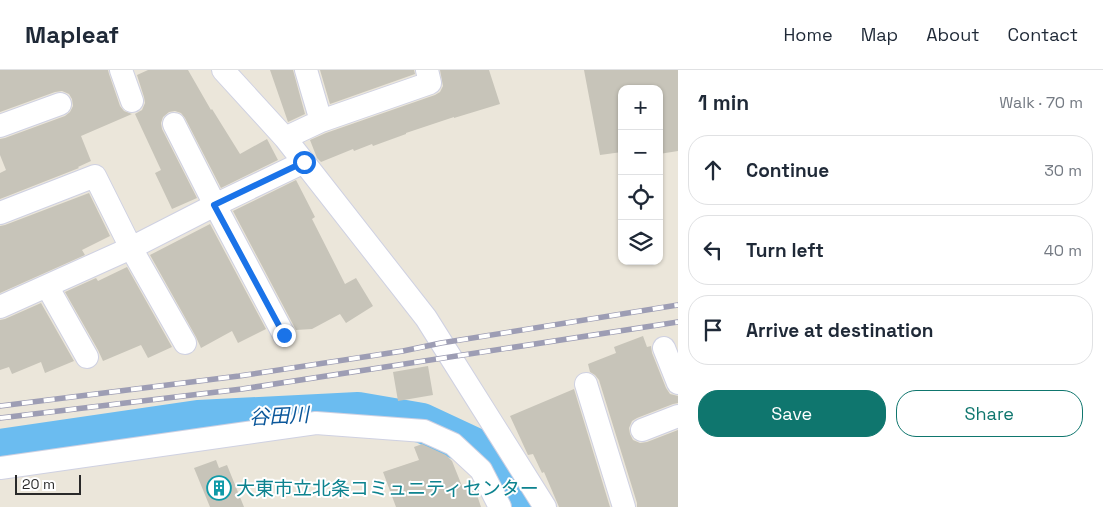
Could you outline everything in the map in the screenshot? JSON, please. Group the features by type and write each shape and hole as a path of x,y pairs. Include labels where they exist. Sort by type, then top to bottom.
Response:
{"street":[{"path":"121,70 132,101"},
{"path":"223,70 285,138 426,318 545,507"},
{"path":"306,70 322,121"},
{"path":"285,138 322,121 430,83 427,70"},
{"path":"0,126 60,104"},
{"path":"174,124 214,205 284,335"},
{"path":"0,307 131,248 214,205 304,162"},
{"path":"0,213 95,176 131,248 185,343"},
{"path":"47,286 87,357"},
{"path":"664,348 678,383"},
{"path":"586,384 624,507"},
{"path":"642,430 678,416"},
{"path":"0,468 316,423 424,431 453,444 480,470 500,507"}],"building":[{"path":"0,70 108,70 120,106 124,111 132,114 81,136 91,161 79,168 0,199 0,173 6,170 0,155 0,139 65,116 73,106 69,94 62,91 0,112"},
{"path":"148,70 188,70 240,154 267,139 278,160 221,188 185,118 181,113 169,112 163,117 162,129 197,198 172,209 155,173 161,170 135,114 142,110 145,103 137,75"},
{"path":"270,70 293,70 305,114 288,122"},
{"path":"320,70 414,70 415,74 330,104"},
{"path":"440,70 489,70 500,104 454,117 373,146 372,144 354,151 353,149 321,162 317,158 310,140 435,95 440,92 443,86"},
{"path":"584,70 678,70 678,151 663,153 663,85 618,85 618,153 600,155"},
{"path":"296,180 315,217 312,219 345,284 356,278 373,306 346,323 340,314 312,329 296,330 233,211"},
{"path":"89,193 110,236 82,250 85,255 0,293 0,226"},
{"path":"210,224 266,329 238,343 232,331 201,348 150,255"},
{"path":"127,267 172,347 148,358 141,345 103,361 65,292 96,278 98,281"},
{"path":"41,303 74,361 45,373 41,362 12,374 9,367 0,370 0,320"},
{"path":"643,336 647,347 651,346 666,388 670,394 678,396 678,403 632,421 629,428 630,434 633,440 640,443 678,430 678,507 637,507 599,380 590,372 588,364 616,353 614,347"},
{"path":"428,366 433,395 398,401 393,372"},
{"path":"574,389 610,507 559,507 544,472 542,473 533,454 528,455 510,416"},
{"path":"422,444 446,455 452,461 462,486 473,483 481,507 396,507 383,472 419,460 414,447"},
{"name":"大東市立北条コミュニティセンター","path":"216,460 219,468 227,465 244,507 210,507 194,468"}],"waterway":[{"name":"谷田川","path":"0,449 198,420 358,412 422,423 482,451 524,507"}],"railway":[{"path":"0,406 239,376 403,351 441,343 678,305"},
{"path":"0,418 242,389 678,322"}],"place":[{"name":"大東市立北条コミュニティセンター","path":"219,488"}],"route":[{"path":"284,335 214,205 304,162"}]}
